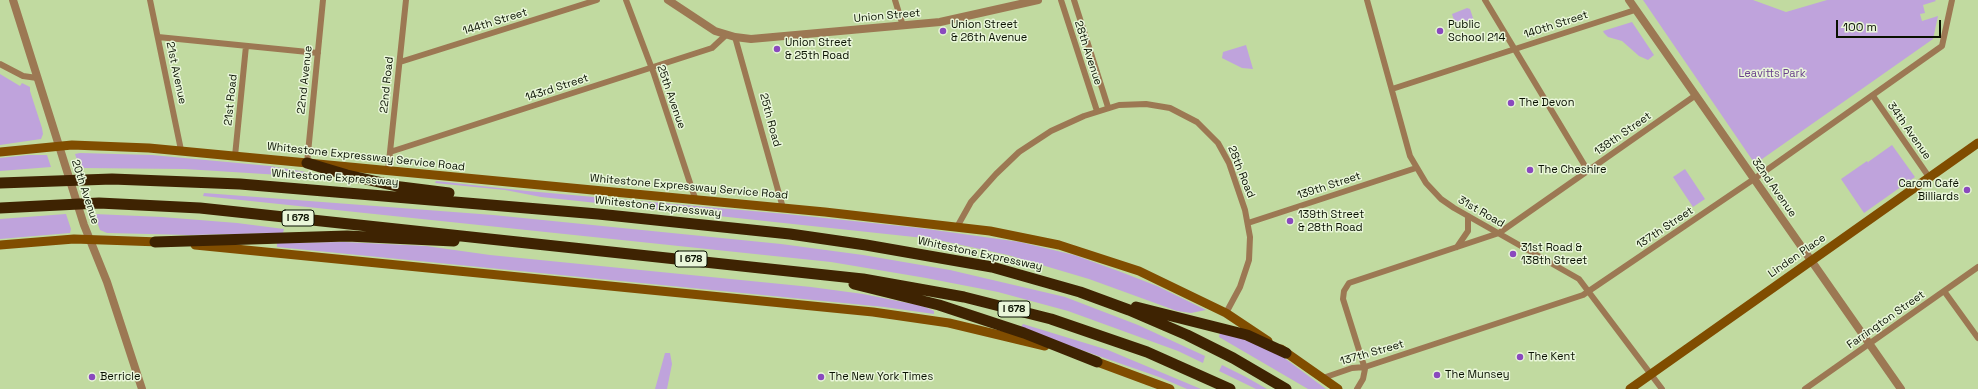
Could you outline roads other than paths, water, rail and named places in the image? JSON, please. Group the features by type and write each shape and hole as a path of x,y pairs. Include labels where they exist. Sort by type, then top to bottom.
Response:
{"highway":[{"path":"307,162 347,176 397,186 598,214"},
{"name":"Whitestone Expressway","path":"0,183 112,179 189,181 406,197 598,214 790,234 866,245 986,266 1067,288 1122,307 1175,330 1233,358 1286,389"},
{"name":"I 678","path":"0,208 85,203 169,205 787,269 914,287 1026,312 1081,329 1141,350 1230,389"},
{"path":"155,242 356,236 596,249"},
{"path":"787,269 930,303 1024,333 1097,362"},
{"path":"1067,288 1248,335 1286,353"}],"main road":[{"name":"Linden Place","path":"1630,389 1978,143"},
{"name":"Whitestone Expressway Service Road","path":"0,152 58,146 95,145 181,150 696,201 783,208 957,227 1020,236 1098,257 1147,275 1226,313 1338,389"},
{"path":"0,245 89,239 155,242 408,265 886,314 974,328 1036,343 1097,362 1170,389"}],"street":[{"name":"20th Avenue","path":"13,0 81,216 107,282 142,389"},
{"name":"21st Avenue","path":"150,0 181,150"},
{"name":"22nd Avenue","path":"307,162 323,0"},
{"name":"22nd Road","path":"388,171 406,0"},
{"name":"144th Street","path":"400,62 597,0"},
{"name":"25th Avenue","path":"626,0 651,68 696,201"},
{"name":"Union Street","path":"668,0 703,24 726,35 735,38 751,39 940,22 1038,0"},
{"path":"894,0 902,26"},
{"name":"28th Avenue","path":"1061,0 1096,111"},
{"name":"28th Avenue","path":"1074,0 1108,107"},
{"name":"31st Road","path":"1367,0 1410,156 1416,168 1441,199 1579,279 1590,291 1662,389"},
{"path":"1486,0 1588,171"},
{"name":"32nd Avenue","path":"1629,0 1901,389"},
{"name":"137th Street","path":"1323,378 1352,368 1365,368 1576,299 1590,291 1754,179 1942,46 1952,0"},
{"name":"140th Street","path":"1392,89 1636,10"},
{"name":"143rd Street","path":"390,152 712,48 726,35"},
{"path":"158,37 318,53"},
{"name":"25th Road","path":"735,38 783,208"},
{"name":"21st Road","path":"235,156 246,46"},
{"path":"0,64 23,76 37,78"},
{"name":"138th Street","path":"1365,368 1344,304 1344,289 1349,283 1499,234 1696,95"},
{"name":"34th Avenue","path":"1873,96 1929,177"},
{"name":"28th Road","path":"957,227 967,208 980,191 1013,157 1051,131 1108,107 1136,103 1161,106 1180,112 1201,125 1218,143 1227,158 1248,223 1250,243 1249,260 1240,287 1226,313"},
{"name":"139th Street","path":"1248,223 1416,168"},
{"path":"1457,247 1468,231 1468,216"},
{"name":"Farrington Street","path":"1805,389 1978,267"},
{"path":"1944,290 1978,338"},
{"path":"1357,389 1364,377 1365,368"}],"place":[{"name":"Union Street & 26th Avenue","path":"943,31"},
{"name":"Public School 214","path":"1440,31"},
{"name":"Union Street & 25th Road","path":"777,49"},
{"name":"The Devon","path":"1511,103"},
{"name":"The Cheshire","path":"1530,170"},
{"name":"Carom Café Billiards","path":"1967,190"},
{"name":"139th Street & 28th Road","path":"1290,221"},
{"name":"31st Road & 138th Street","path":"1513,254"},
{"name":"The Kent","path":"1520,357"},
{"name":"The Munsey","path":"1437,375"},
{"name":"Berricle","path":"92,377"},
{"name":"The New York Times","path":"821,377"}],"park label":[{"name":"Leavitts Park","path":"1772,74"}]}
